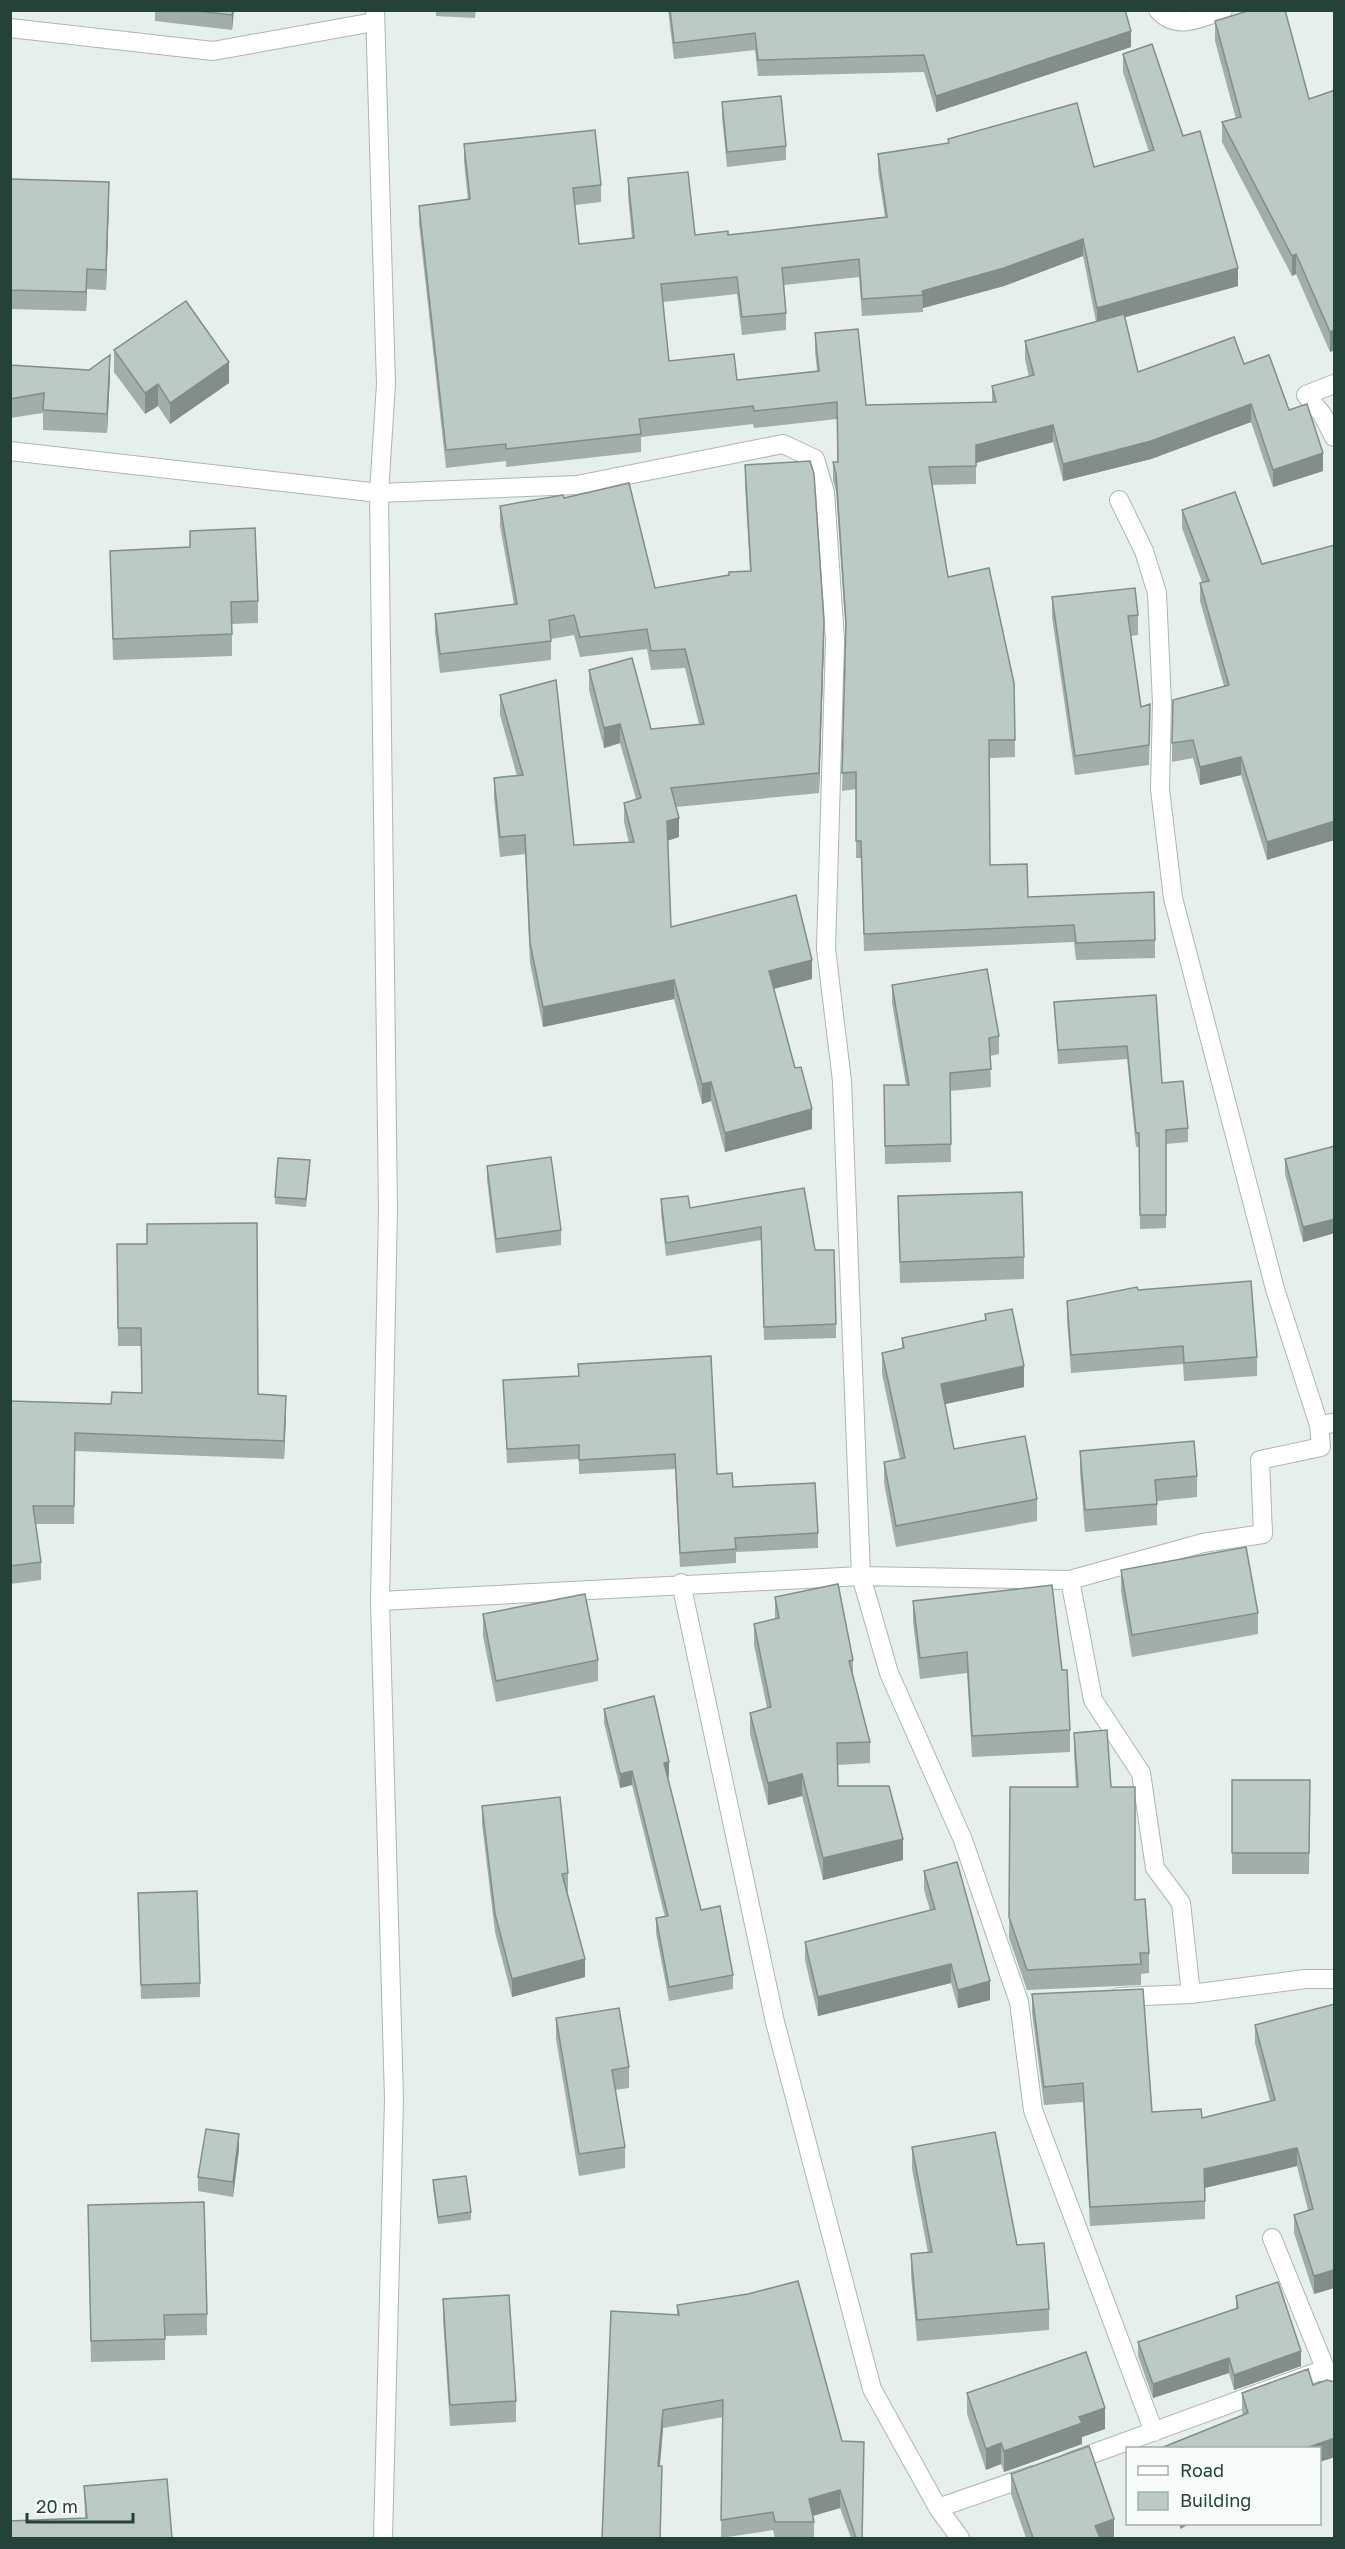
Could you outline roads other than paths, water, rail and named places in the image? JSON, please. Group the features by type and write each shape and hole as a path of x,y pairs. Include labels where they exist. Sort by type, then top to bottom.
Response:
{"street":[{"path":"1158,10 1166,19 1181,22 1223,10"},
{"path":"10,28 213,51 375,16 386,384 379,493 388,1210 380,1601 394,2099 383,2538"},
{"path":"1335,384 1306,395 1322,414 1335,437"},
{"path":"10,451 379,493 577,485 783,444 815,459 825,492 835,640 826,949 842,1081 861,1576 889,1673 963,1840 1018,2002 1033,2110 1154,2432"},
{"path":"380,1601 681,1583 861,1576 1070,1580 1203,1543 1263,1533 1260,1460 1321,1447 1327,1424 1275,1289 1173,898 1160,789 1162,703 1157,593 1144,550 1119,500"},
{"path":"1070,1580 1093,1700 1141,1773 1155,1868 1181,1903 1191,1994"},
{"path":"681,1583 775,2022 872,2389 938,2508 960,2538"},
{"path":"1099,1998 1191,1994 1305,1979 1335,1979"},
{"path":"1018,2002 1042,2001"},
{"path":"1272,2238 1335,2390"},
{"path":"938,2508 1325,2369"}]}
